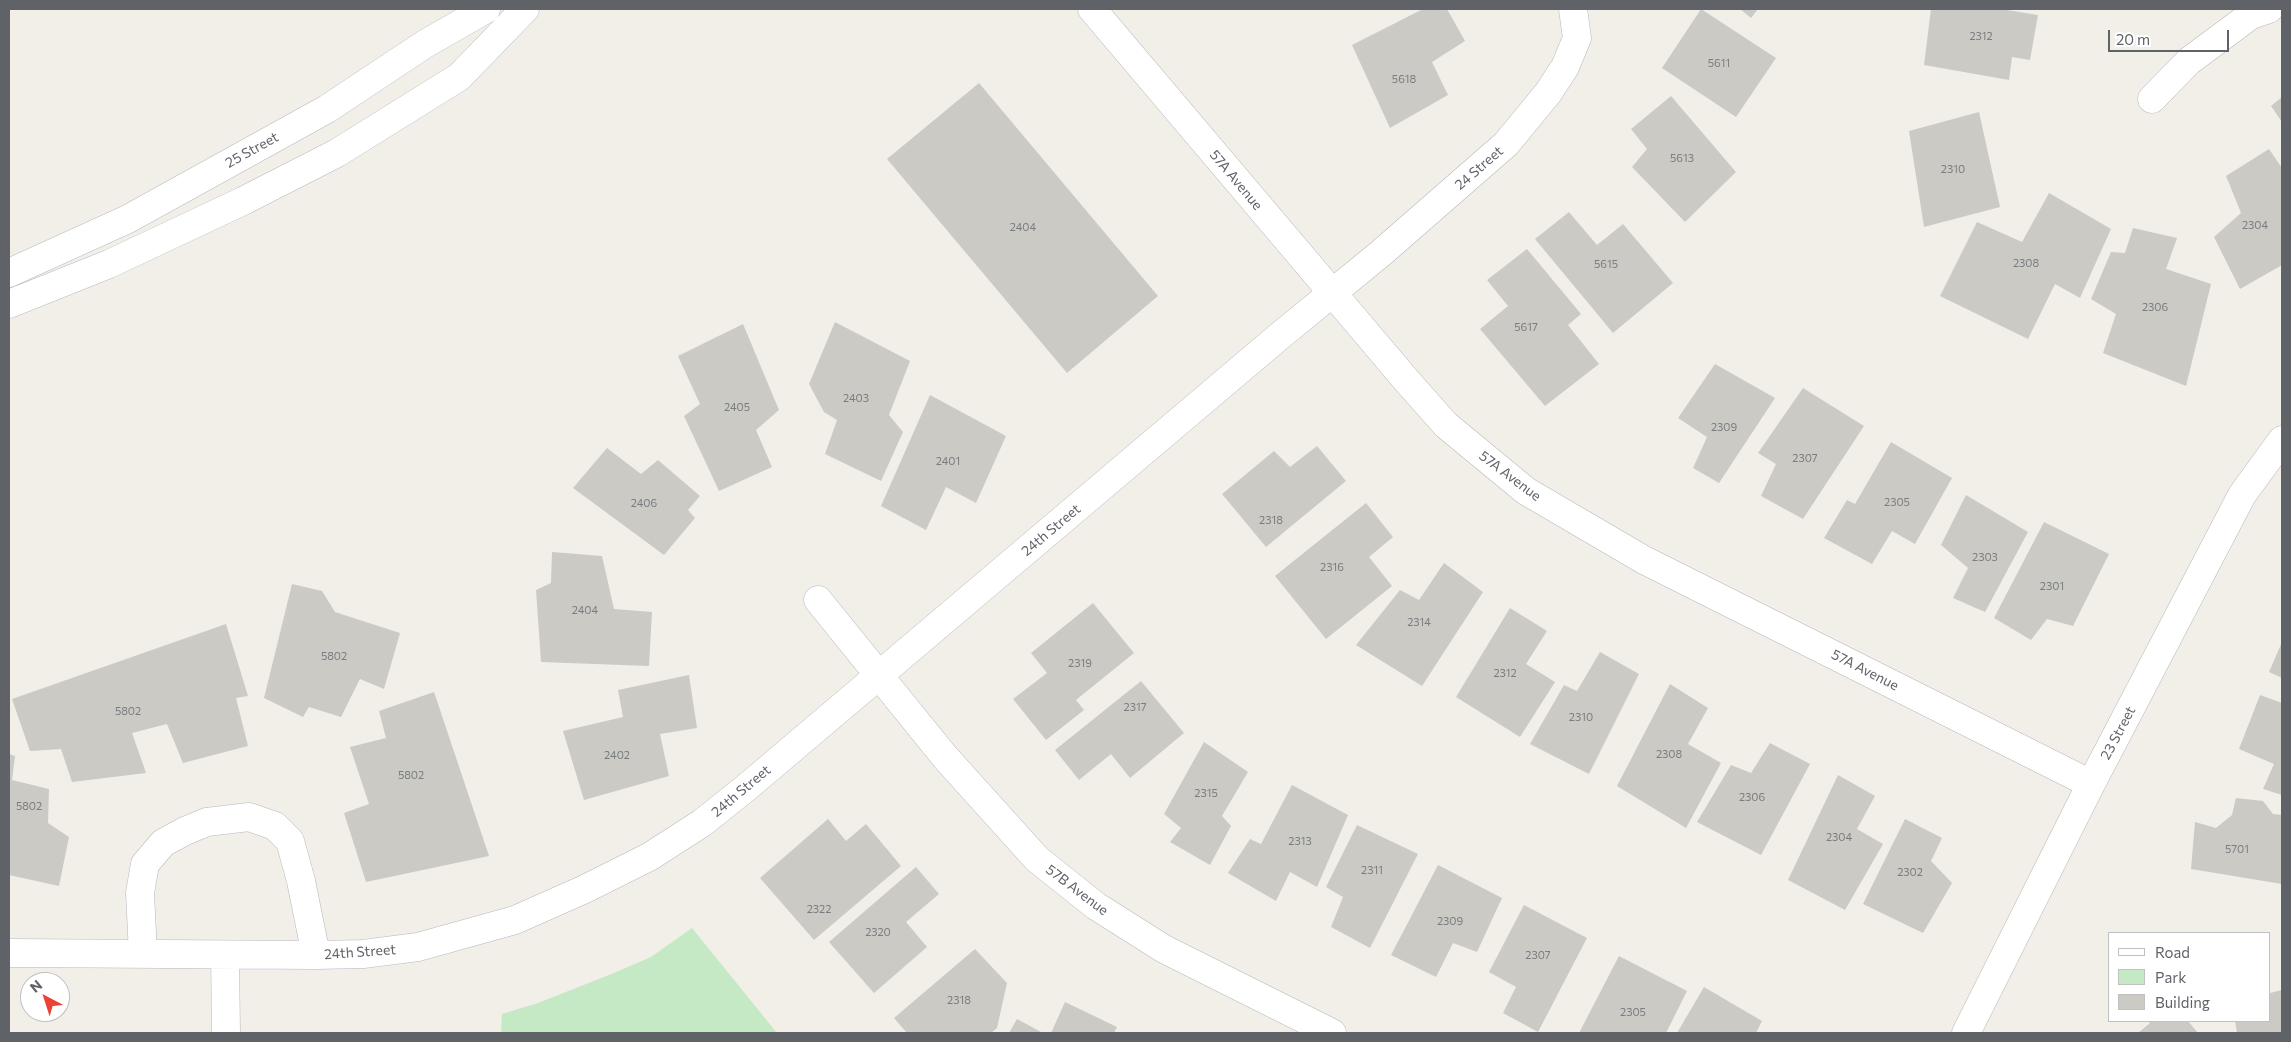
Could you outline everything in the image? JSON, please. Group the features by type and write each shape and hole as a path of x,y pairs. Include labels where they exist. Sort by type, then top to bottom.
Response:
{"street":[{"name":"25 Street","path":"9,273 137,214 326,109 425,44 486,9"},
{"path":"9,304 108,264 243,201 337,153 459,77 525,9"},
{"name":"57A Avenue","path":"1092,9 1331,293 1446,425 1526,491 1644,560 2091,784"},
{"name":"24 Street","path":"1331,293 1380,254 1506,144 1548,93 1565,67 1577,38 1573,9"},
{"path":"2152,99 2190,61 2251,15 2270,9"},
{"name":"24th Street","path":"9,953 363,954 418,947 515,920 585,889 649,857 702,823 880,675 1331,293"},
{"name":"23 Street","path":"1966,1033 2091,784 2242,495 2282,440"},
{"name":"57B Avenue","path":"818,600 945,757 1037,860 1096,906 1164,949 1332,1033"},
{"path":"143,953 140,893 145,864 163,843 207,822 249,817 275,826 290,841 301,881 316,955"},
{"path":"225,955 226,1033"}],"green space":[{"path":"692,928 777,1033 501,1033 502,1014 538,1003 651,957"}],"building":[{"path":"1423,9 1447,9 1465,41 1432,62 1448,95 1390,128 1352,45"},
{"path":"1701,9 1776,58 1736,117 1662,68"},
{"path":"1740,9 1758,9 1751,18"},
{"path":"1931,9 2001,9 2038,15 2030,60 2012,57 2009,80 1924,65"},
{"path":"979,83 1158,296 1067,373 887,159"},
{"path":"1671,96 1736,172 1685,222 1632,167 1647,149 1631,129"},
{"path":"2282,97 2282,122 2271,106"},
{"path":"1979,112 2000,207 1924,227 1909,131"},
{"path":"2269,149 2282,168 2282,265 2240,289 2214,237 2241,213 2226,176"},
{"path":"2049,193 2111,229 2080,298 2055,284 2028,339 1940,296 1977,222 2022,242"},
{"path":"1569,212 1597,245 1623,224 1673,283 1613,333 1535,239"},
{"path":"2133,228 2177,238 2166,269 2211,284 2186,386 2103,353 2116,314 2091,299 2111,252 2125,253"},
{"path":"1527,249 1581,314 1568,325 1599,364 1545,406 1480,329 1508,306 1487,280"},
{"path":"835,322 910,361 889,415 903,432 881,481 825,454 837,420 824,412 809,384"},
{"path":"743,324 779,410 756,430 772,467 719,491 684,416 700,404 678,356"},
{"path":"1715,364 1775,398 1719,483 1693,468 1707,437 1678,418"},
{"path":"1803,388 1864,426 1803,519 1761,496 1776,464 1758,453"},
{"path":"930,395 1006,436 976,503 946,487 926,530 881,506"},
{"path":"1891,442 1952,478 1915,544 1892,531 1872,564 1824,538 1847,500 1855,504"},
{"path":"1317,446 1346,481 1266,547 1222,494 1274,451 1290,467"},
{"path":"607,448 641,474 658,460 700,496 688,510 695,518 664,555 573,488"},
{"path":"1966,495 2028,532 1985,612 1953,598 1968,568 1941,545"},
{"path":"1366,503 1393,537 1369,557 1392,586 1326,639 1275,576"},
{"path":"2044,522 2109,554 2073,626 2047,619 2031,640 1994,618"},
{"path":"552,552 602,556 614,609 652,612 649,666 541,662 536,590 551,583"},
{"path":"1444,563 1483,592 1422,686 1356,645 1400,590 1419,600"},
{"path":"292,584 322,591 335,612 400,633 384,689 360,679 341,717 309,707 303,717 264,698"},
{"path":"1093,603 1134,653 1076,700 1084,710 1046,740 1013,699 1047,673 1031,653"},
{"path":"1510,608 1547,631 1526,664 1555,682 1520,737 1456,697"},
{"path":"226,624 248,696 236,698 248,746 183,763 167,724 132,733 146,773 72,782 61,749 30,751 12,699"},
{"path":"2282,642 2282,678 2269,672"},
{"path":"1600,652 1639,674 1589,774 1530,744 1564,685 1577,691"},
{"path":"689,675 697,728 660,734 669,776 584,800 563,731 623,717 618,690"},
{"path":"1141,681 1184,733 1130,778 1111,754 1079,780 1055,750"},
{"path":"1670,684 1708,708 1688,744 1721,763 1686,828 1617,786"},
{"path":"434,692 489,856 366,882 344,813 369,804 350,747 386,738 379,711"},
{"path":"2260,695 2282,703 2282,795 2263,789 2274,764 2239,749"},
{"path":"1204,742 1248,772 1222,816 1231,826 1210,865 1170,842 1181,828 1164,814"},
{"path":"1770,743 1810,764 1761,855 1697,822 1731,765 1751,773"},
{"path":"9,754 15,756 12,780 49,789 48,823 69,837 59,886 9,875"},
{"path":"1838,775 1875,796 1857,829 1883,844 1845,910 1788,880"},
{"path":"1292,785 1348,815 1317,887 1290,872 1276,901 1228,873 1250,839 1261,844"},
{"path":"2236,798 2263,801 2273,814 2282,815 2282,884 2191,869 2195,822 2216,828 2232,815"},
{"path":"828,819 846,841 866,824 901,866 814,940 760,878"},
{"path":"1905,819 1942,838 1931,861 1952,883 1923,933 1863,904"},
{"path":"1357,825 1418,854 1370,948 1331,927 1343,897 1326,887"},
{"path":"1438,865 1502,898 1477,952 1453,943 1436,977 1391,955"},
{"path":"916,867 939,894 906,922 927,947 874,993 829,942"},
{"path":"1524,905 1587,938 1538,1032 1503,1013 1516,987 1489,972"},
{"path":"975,949 1007,983 997,1028 991,1033 907,1033 894,1018"},
{"path":"1619,956 1687,991 1666,1033 1579,1033"},
{"path":"1704,987 1762,1021 1756,1033 1677,1033"},
{"path":"2282,990 2282,1033 2237,1033 2235,1022 2271,1022 2271,993"},
{"path":"1065,1002 1117,1027 1114,1033 1051,1033"},
{"path":"1017,1019 1043,1033 1009,1033"},
{"path":"2189,1022 2198,1033 2138,1033 2150,1023"}]}
